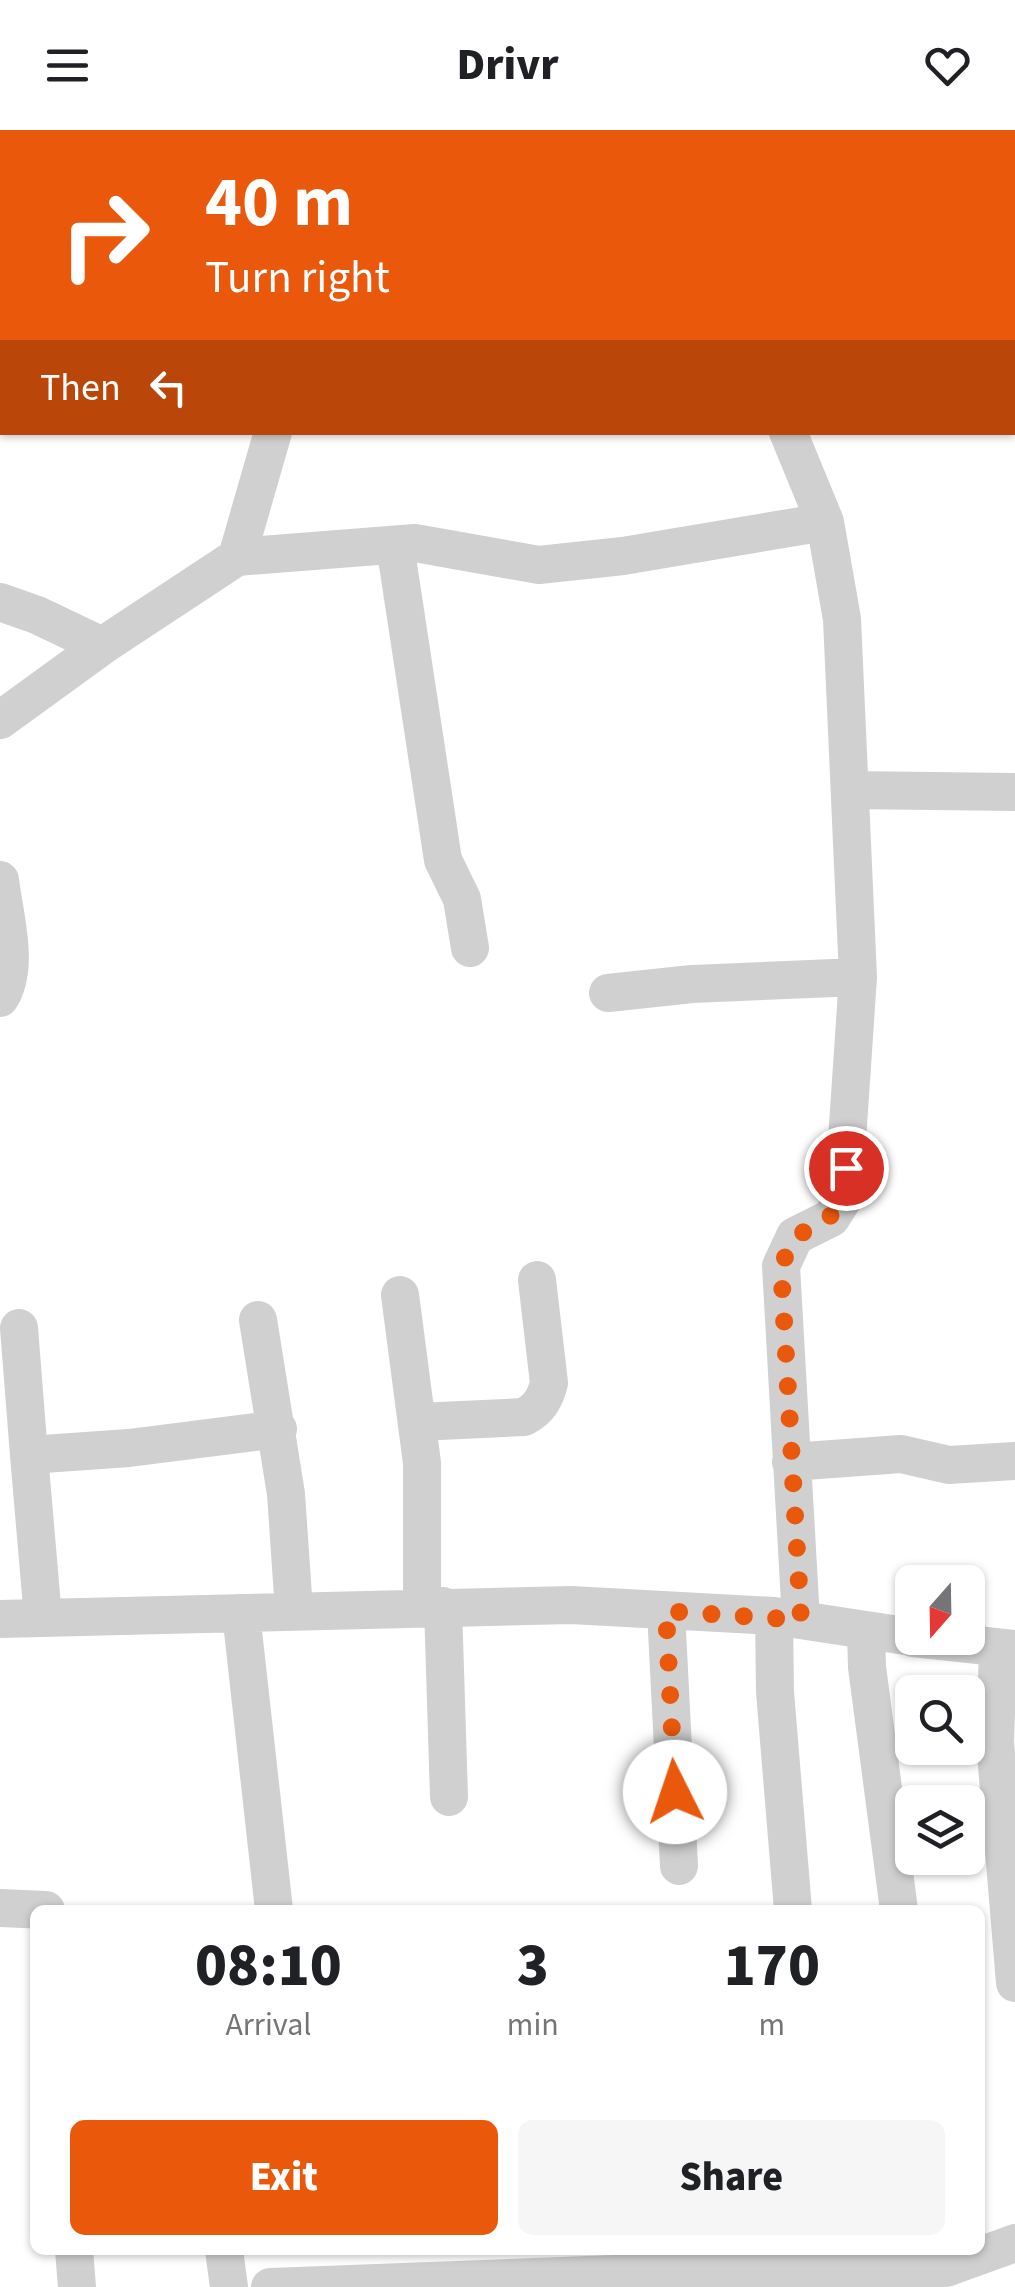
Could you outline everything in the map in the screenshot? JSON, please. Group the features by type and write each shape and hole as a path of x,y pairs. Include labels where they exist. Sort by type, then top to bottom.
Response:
{"street":[{"path":"237,557 272,435"},
{"path":"789,435 825,522 842,619 858,977 843,1199 831,1218 795,1236 781,1266 791,1462 787,1618 774,1692 793,1905"},
{"path":"0,720 102,646 237,557 415,543 539,566 825,522"},
{"path":"396,545 443,860 462,899 470,948"},
{"path":"0,602 102,646"},
{"path":"851,790 1015,792"},
{"path":"0,880 10,964 8,982 0,998"},
{"path":"608,993 692,984 858,977"},
{"path":"418,1422 524,1418 535,1412 549,1383 538,1280"},
{"path":"400,1295 422,1462 449,1797"},
{"path":"258,1320 278,1430 294,1611"},
{"path":"19,1328 43,1618"},
{"path":"29,1455 129,1448 278,1430"},
{"path":"791,1462 900,1454 949,1466 1015,1461"},
{"path":"0,1619 571,1605 787,1618 895,1635"},
{"path":"666,1611 680,1866"},
{"path":"241,1613 273,1905"},
{"path":"866,1631 867,1667 898,1905"},
{"path":"1006,1649 995,1742 1015,1983"},
{"path":"0,1908 30,1909"},
{"path":"985,2250 1015,2243"},
{"path":"74,2255 76,2287"},
{"path":"225,2255 230,2287"},
{"path":"270,2287 359,2285 628,2261 945,2259"}],"route":[{"path":"675,1792 666,1611 801,1620 781,1266 795,1236 820,1225 838,1209 846,1168"}]}
